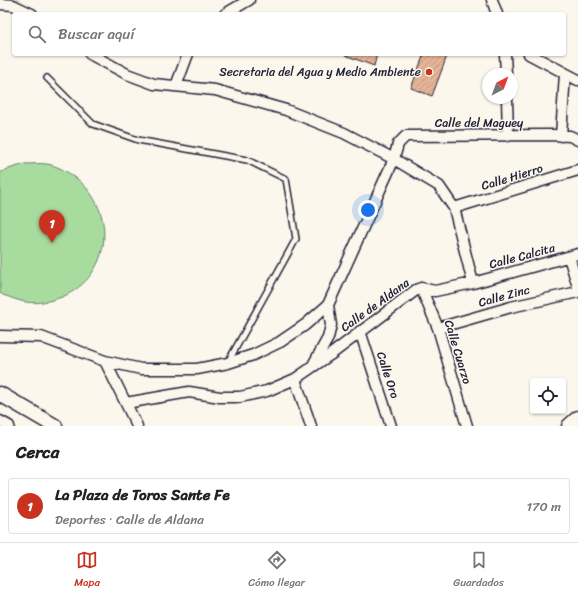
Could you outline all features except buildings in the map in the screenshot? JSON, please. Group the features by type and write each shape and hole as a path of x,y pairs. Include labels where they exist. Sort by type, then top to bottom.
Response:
{"street":[{"path":"228,12 249,0"},
{"path":"492,0 496,12"},
{"path":"0,4 13,5 28,12"},
{"path":"94,56 127,74 154,84 215,90 286,110 344,133 394,159 439,186 454,208 472,283"},
{"path":"176,86 187,56"},
{"path":"505,56 506,68"},
{"path":"533,56 578,80"},
{"path":"565,73 578,70"},
{"path":"560,136 565,73"},
{"path":"507,104 508,136"},
{"name":"Calle del Maguey","path":"394,159 398,144 406,136 570,136 578,140"},
{"path":"0,336 41,337 105,361 141,369 197,369 228,363 252,355 280,342 305,325 328,305 394,159"},
{"name":"Calle Hierro","path":"454,208 578,170"},
{"path":"573,256 578,287"},
{"name":"Calle Calcita","path":"472,283 573,256"},
{"name":"Calle de Aldana","path":"126,402 189,392 220,397 240,397 267,391 295,379 330,355 416,290 421,288 435,291 472,283"},
{"name":"Calle Cuarzo","path":"421,288 438,328 467,426"},
{"name":"Calle Zinc","path":"438,328 511,307 578,292"},
{"name":"Calle de Aldana","path":"312,367 328,338 330,325 328,305"},
{"name":"Calle Oro","path":"360,331 391,426"},
{"path":"105,361 137,426"},
{"path":"295,379 311,426"},
{"path":"0,394 55,426"},
{"path":"569,426 578,418"},
{"path":"0,421 9,426"}],"lane":[{"path":"47,78 93,124 138,140 247,160 286,178 296,239 228,363"}],"green space":[{"path":"25,164 51,165 76,178 90,192 99,208 103,225 104,242 99,259 91,274 79,287 62,297 49,301 31,303 0,293 0,173"}],"place":[{"name":"Secretaria del Agua y Medio Ambiente","path":"429,72"},
{"name":"La Plaza de Toros Sante Fe","path":"52,243"}]}
